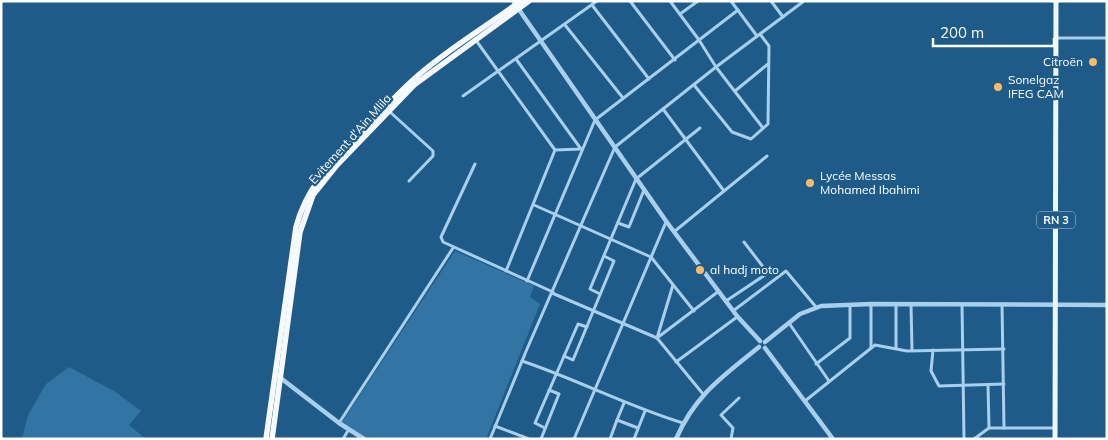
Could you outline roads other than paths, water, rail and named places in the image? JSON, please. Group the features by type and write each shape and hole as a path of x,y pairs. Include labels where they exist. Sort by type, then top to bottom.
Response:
{"highway":[{"name":"Evitement d'Ain Mlila","path":"272,439 296,227 310,191 332,163 410,82 436,61 517,4 529,1"},
{"name":"Evitement d'Ain Mlila","path":"266,439 279,376 300,232 308,204 337,165 414,85 476,39 517,4"}],"main road":[{"name":"RN 3","path":"1055,439 1056,1"}],"street":[{"path":"463,96 597,1"},
{"path":"630,1 674,60"},
{"path":"670,1 716,67 763,128"},
{"path":"680,14 698,1"},
{"path":"694,84 732,132 751,139 768,124 769,46 731,1"},
{"path":"771,1 783,17"},
{"path":"490,439 615,147 716,67 804,1"},
{"path":"517,4 594,120 666,221 737,316 763,342 764,348 834,439"},
{"path":"592,5 649,79"},
{"path":"527,281 594,120 738,10"},
{"path":"565,25 623,98"},
{"path":"1056,38 1107,38"},
{"path":"476,39 555,150"},
{"path":"516,58 581,149"},
{"path":"735,91 768,63"},
{"path":"663,109 724,191"},
{"path":"390,112 433,151 433,156 409,182"},
{"path":"600,294 590,289 636,179 700,128"},
{"path":"555,150 581,149"},
{"path":"506,270 555,150"},
{"path":"674,230 768,156"},
{"path":"475,164 441,237 443,242 593,311 657,338 703,394"},
{"path":"618,223 629,227 644,190"},
{"path":"534,205 651,257 694,311"},
{"path":"574,439 666,221"},
{"path":"726,301 765,276 767,272 744,242"},
{"path":"339,423 453,248"},
{"path":"564,356 573,360 614,261 604,256"},
{"path":"733,311 786,271 816,307"},
{"path":"657,338 674,284"},
{"path":"657,338 719,291"},
{"path":"676,439 683,423 703,394 763,342 805,311 816,307 871,304 1107,305"},
{"path":"871,304 871,348"},
{"path":"896,304 896,349"},
{"path":"910,304 912,350"},
{"path":"962,304 964,439"},
{"path":"1002,304 1004,428"},
{"path":"816,364 850,338 850,305"},
{"path":"676,362 737,316"},
{"path":"789,323 829,381"},
{"path":"545,428 535,424 556,372 578,324 587,327"},
{"path":"805,401 875,345 912,350 1004,349"},
{"path":"759,347 764,348"},
{"path":"933,350 931,371 939,386 1004,384"},
{"path":"522,361 556,372 624,403 683,423"},
{"path":"279,376 339,423 364,439"},
{"path":"988,385 989,428"},
{"path":"542,439 559,394 549,390"},
{"path":"731,439 733,428 721,415 739,398"},
{"path":"610,439 624,403"},
{"path":"634,439 645,411"},
{"path":"618,420 638,428"},
{"path":"495,426 529,439"},
{"path":"974,439 989,428 1055,428"},
{"path":"343,439 349,429"}],"place":[{"name":"Citroën","path":"1093,62"},
{"name":"Sonelgaz IFEG CAM","path":"998,87"},
{"name":"Lycée Messas Mohamed Ibahimi","path":"810,183"},
{"name":"al hadj moto","path":"700,270"}]}
